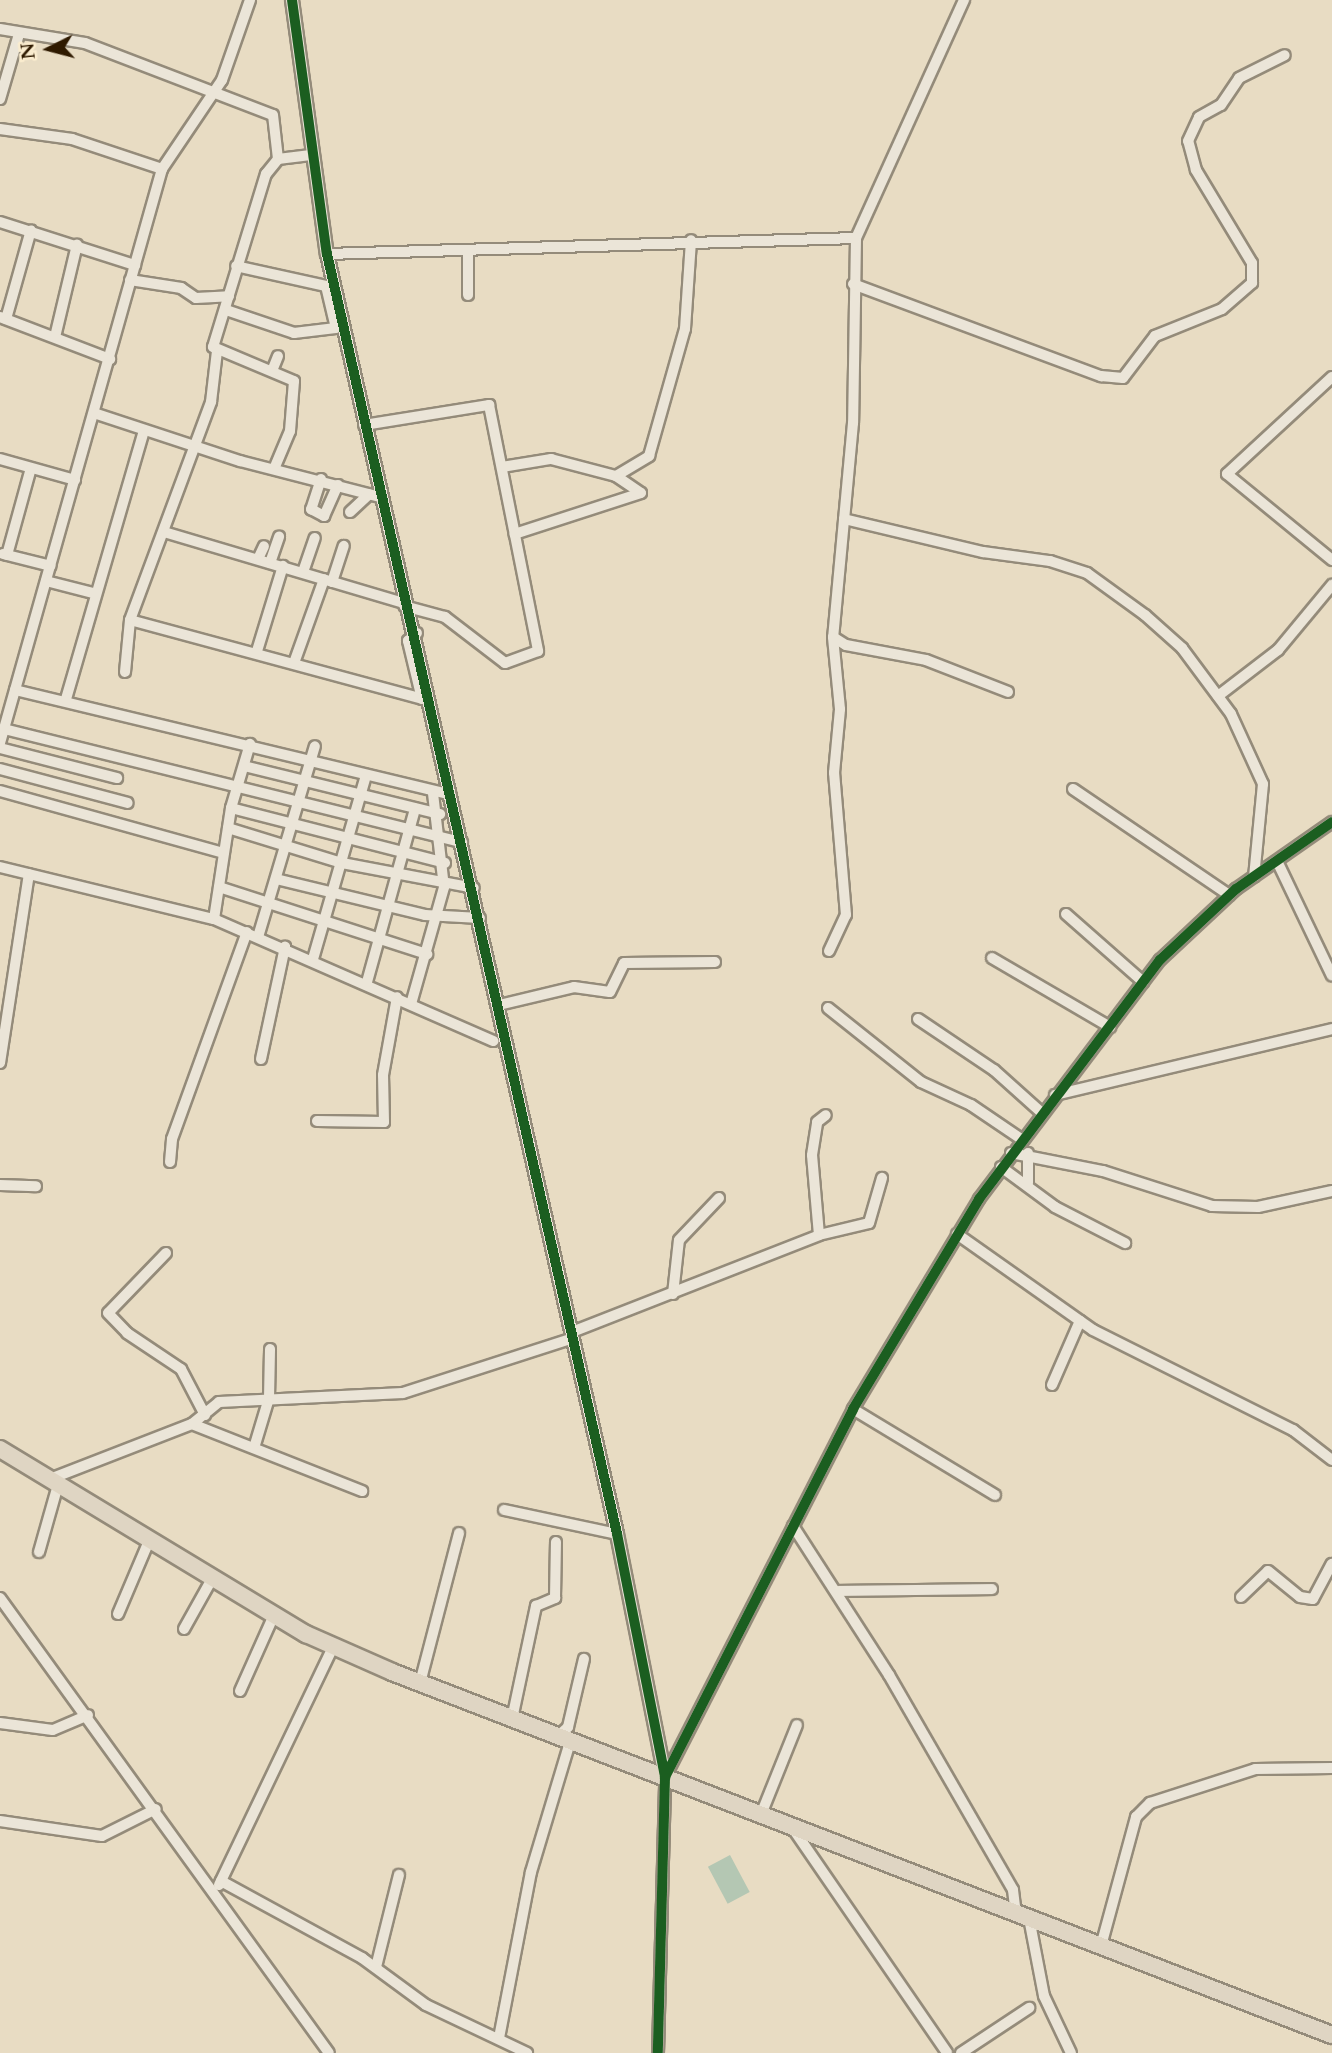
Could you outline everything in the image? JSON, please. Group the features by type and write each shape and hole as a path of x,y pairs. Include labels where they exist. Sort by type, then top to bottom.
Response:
{"main road":[{"path":"0,1449 274,1615 420,1683 665,1777 760,1817 1332,2035"}],"street":[{"path":"0,743 162,169 215,90 250,0"},
{"path":"292,0 327,254 364,425 374,495 404,605 417,634 617,1534 665,1777 658,2053"},
{"path":"829,951 846,915 834,773 840,709 834,637 853,423 853,284 856,238 964,0"},
{"path":"0,29 85,43 215,90 273,115 278,159"},
{"path":"0,99 19,34"},
{"path":"853,284 1101,376 1123,378 1155,336 1213,314 1252,283 1252,263 1196,170 1188,141 1199,117 1221,106 1239,78 1285,55"},
{"path":"0,129 72,139 162,169"},
{"path":"274,469 296,396 294,381 213,347 265,174 278,159 313,155"},
{"path":"0,222 77,244 135,265"},
{"path":"31,230 3,318 110,359"},
{"path":"327,254 468,251 691,240 856,238"},
{"path":"616,476 649,456 685,329 691,240"},
{"path":"55,337 77,244"},
{"path":"468,251 468,295"},
{"path":"226,310 294,333 336,328 326,286 236,266"},
{"path":"130,281 181,288 196,298 229,296"},
{"path":"125,673 130,620 164,532 191,447 211,401 218,351"},
{"path":"272,371 278,356"},
{"path":"1332,377 1227,474 1332,560"},
{"path":"164,532 445,617 505,663 538,651 502,467 486,403 364,425"},
{"path":"94,413 191,447 374,495"},
{"path":"66,699 93,593 144,431"},
{"path":"0,459 75,480"},
{"path":"502,467 551,459 616,476 641,493 515,534"},
{"path":"31,468 3,555 51,566"},
{"path":"321,479 312,509 324,516 338,485"},
{"path":"350,512 374,495"},
{"path":"844,519 1087,573 1182,648 1219,696 1263,784 1254,877"},
{"path":"271,563 279,537"},
{"path":"303,572 315,538"},
{"path":"258,559 264,545"},
{"path":"294,663 344,546"},
{"path":"257,651 283,566"},
{"path":"46,580 93,593"},
{"path":"1219,696 1278,650 1332,585"},
{"path":"130,620 257,651 422,698 408,641 417,634"},
{"path":"834,637 846,645 926,660 1008,691"},
{"path":"15,690 66,699 433,793 451,795"},
{"path":"4,729 237,785 409,832 462,842"},
{"path":"214,919 231,808 250,744"},
{"path":"258,937 315,746"},
{"path":"0,748 117,778"},
{"path":"244,766 360,797 440,814"},
{"path":"0,769 128,803"},
{"path":"313,958 326,922 366,775"},
{"path":"1073,789 1229,895"},
{"path":"0,791 224,853"},
{"path":"411,1004 444,887 445,863 440,814 433,793"},
{"path":"231,808 445,863"},
{"path":"367,982 415,809"},
{"path":"665,1777 853,1409 957,1234 1001,1167 1143,982 1229,895 1332,822"},
{"path":"228,828 342,863 396,873 444,887 474,888"},
{"path":"1278,861 1332,976"},
{"path":"0,867 214,919 313,958 493,1041"},
{"path":"0,1063 29,874"},
{"path":"276,879 436,917 480,918"},
{"path":"219,887 268,905 427,954"},
{"path":"1066,914 1143,982"},
{"path":"170,1162 172,1139 247,932"},
{"path":"261,1059 285,947"},
{"path":"992,958 1110,1027"},
{"path":"499,1005 563,988 610,992 624,962 715,962"},
{"path":"317,1121 384,1122 383,1075 397,997"},
{"path":"828,1008 921,1082 971,1104 1021,1139"},
{"path":"918,1019 994,1070 1042,1113"},
{"path":"1055,1095 1332,1028"},
{"path":"819,1235 812,1155 817,1122 826,1115"},
{"path":"1011,1153 1028,1153 1212,1206 1258,1207 1330,1194"},
{"path":"1028,1153 1028,1183"},
{"path":"1001,1167 1028,1183 1055,1207 1125,1243"},
{"path":"38,1552 54,1482 192,1424 219,1402 403,1393 573,1335 819,1235 869,1223 883,1178"},
{"path":"0,1185 36,1186"},
{"path":"673,1294 679,1240 719,1198"},
{"path":"957,1234 1080,1321 1293,1430 1332,1460"},
{"path":"166,1253 108,1313 127,1333 181,1369 205,1415"},
{"path":"1052,1385 1080,1321"},
{"path":"254,1448 269,1398 270,1349"},
{"path":"853,1409 995,1496"},
{"path":"192,1424 362,1491"},
{"path":"504,1510 617,1534"},
{"path":"793,1526 839,1591 1013,1890 1044,1996 1071,2053"},
{"path":"420,1683 459,1533"},
{"path":"118,1614 149,1541"},
{"path":"512,1719 536,1606 555,1598 556,1542"},
{"path":"1241,1597 1268,1571 1300,1597 1313,1599 1332,1564"},
{"path":"184,1629 212,1579"},
{"path":"839,1591 992,1590"},
{"path":"0,1598 88,1715 330,2053"},
{"path":"240,1691 274,1615"},
{"path":"215,1892 334,1645"},
{"path":"499,2038 531,1872 584,1659"},
{"path":"0,1723 53,1730 88,1715"},
{"path":"760,1817 797,1725"},
{"path":"1101,1946 1136,1817 1150,1803 1255,1769 1332,1768"},
{"path":"0,1821 102,1836 156,1809"},
{"path":"794,1830 947,2053"},
{"path":"376,1967 399,1875"},
{"path":"221,1881 376,1967 426,2005 527,2053"},
{"path":"961,2053 1029,2008"}],"shaded area":[{"path":"730,1855 750,1892 728,1904 708,1867"}],"cycle path":[{"path":"292,0 327,254 617,1534 665,1777 658,2053"},
{"path":"665,1777 853,1409 979,1199 1160,960 1236,889 1332,822"}]}
